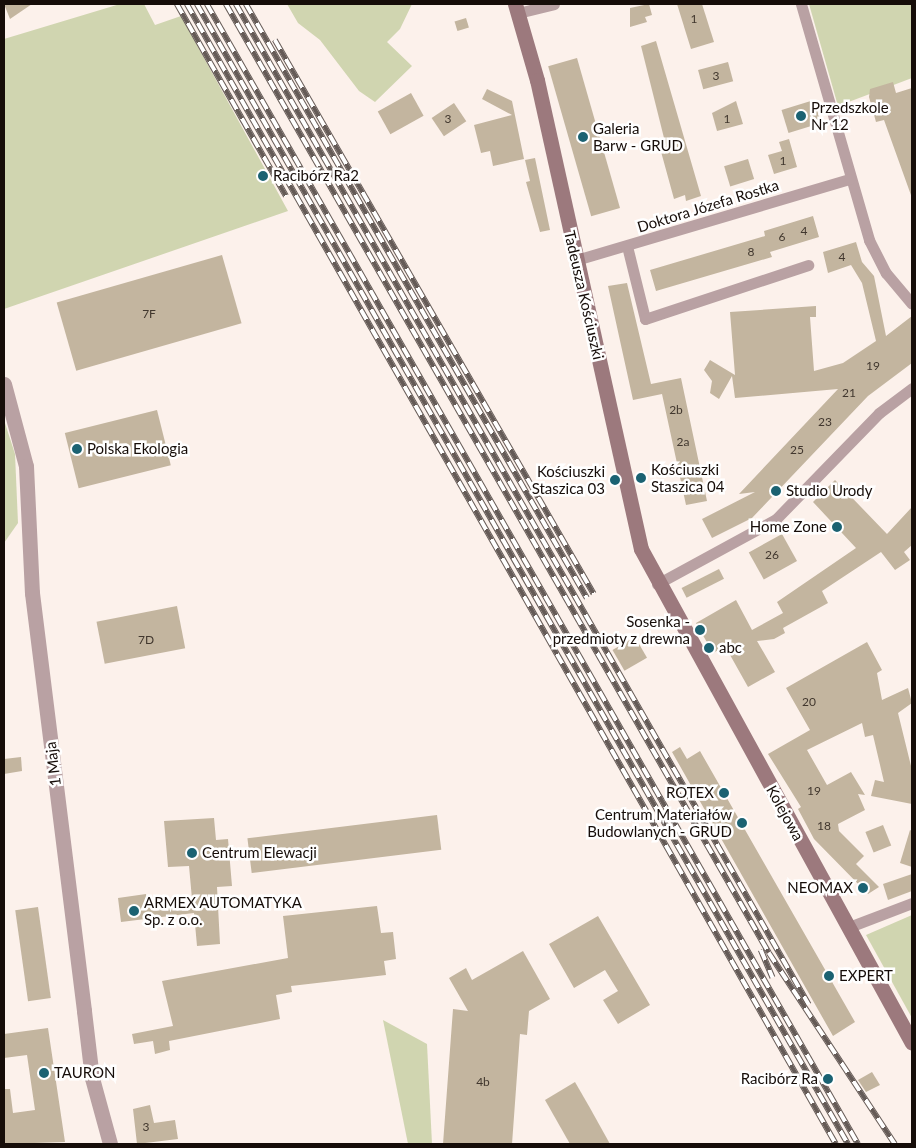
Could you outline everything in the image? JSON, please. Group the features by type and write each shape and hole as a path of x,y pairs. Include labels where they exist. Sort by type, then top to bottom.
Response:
{"main road":[{"name":"Tadeusza Kościuszki","path":"517,9 641,549 657,584"},
{"name":"Kolejowa","path":"657,584 850,927 912,1043"}],"street":[{"path":"517,9 554,4"},
{"path":"801,4 849,180 869,240 886,274 912,304"},
{"name":"Doktora Józefa Rostka","path":"576,260 849,180"},
{"path":"627,246 645,319 808,265"},
{"name":"1 Maja","path":"4,384 26,466 32,593 79,974 92,1078 110,1144"},
{"path":"657,584 776,519 879,413 912,388"},
{"path":"850,927 912,903"}],"green space":[{"path":"120,4 144,4 155,25 181,16 288,211 4,309 4,39"},
{"path":"287,4 412,4 400,29 387,42 412,66 375,102 359,91 320,40 298,23"},
{"path":"809,4 912,4 912,78 838,106"},
{"path":"4,420 15,454 18,523 4,543"},
{"path":"912,915 912,1018 866,935"},
{"path":"383,1020 427,1044 432,1144 408,1144"}],"building":[{"path":"4,4 32,4 10,19"},
{"path":"649,4 652,15 645,17 647,22 630,27 630,8"},
{"path":"677,4 702,4 714,42 691,49"},
{"path":"466,18 469,28 457,31 455,22"},
{"path":"656,41 701,196 686,201 685,195 674,199 660,148 666,146 641,46"},
{"name":"Galeria Barw - GRUD","path":"577,58 620,208 591,216 548,66"},
{"path":"728,62 733,81 703,89 698,70"},
{"path":"893,82 896,93 912,88 912,198 884,120 876,122 869,97 870,89"},
{"path":"487,89 512,101 524,159 493,166 490,151 481,153 474,125 512,115 482,99"},
{"path":"411,93 424,116 390,134 378,111"},
{"name":"Przedszkole Nr 12","path":"814,100 821,123 789,133 781,110"},
{"path":"736,101 743,124 717,131 712,113"},
{"path":"454,103 466,121 444,136 432,118"},
{"path":"789,139 797,167 774,174 768,155 782,151 779,142"},
{"path":"535,158 550,230 540,232 526,182 530,181 525,160"},
{"path":"748,159 754,179 730,186 724,166"},
{"path":"813,216 819,237 770,252 772,257 656,291 650,270 765,236 764,231"},
{"path":"856,242 862,262 874,276 886,336 912,316 912,363 868,396 752,518 712,538 702,519 755,492 739,494 838,389 735,398 732,376 719,399 710,393 712,381 704,370 710,360 735,375 730,312 816,306 816,317 810,317 814,371 843,363 876,341 862,283 851,265 828,273 823,252"},
{"path":"222,255 242,323 76,371 57,302"},
{"path":"627,283 651,384 681,378 707,501 686,505 662,394 633,400 608,286"},
{"path":"157,410 171,465 79,488 65,433"},
{"path":"835,480 887,534 912,507 912,545 904,552 910,560 895,570 881,552 822,591 828,603 783,628 785,633 774,639 757,641 775,672 748,687 725,646 713,653 696,623 736,600 752,630 783,613 777,602 856,548 813,502"},
{"path":"782,534 797,561 764,580 749,552"},
{"path":"719,569 724,579 687,598 682,588"},
{"path":"177,606 185,648 105,664 97,622"},
{"path":"635,637 647,658 624,671 612,650"},
{"path":"867,642 882,670 877,673 882,700 908,688 912,703 898,713 912,770 912,804 871,796 875,780 884,782 873,735 865,737 862,723 807,750 827,785 851,772 865,795 858,794 865,810 838,824 839,831 864,856 856,864 879,887 868,894 814,839 798,809 801,807 768,754 810,730 786,688"},
{"path":"680,747 687,759 700,751 855,1022 833,1036 672,752"},
{"path":"21,757 22,771 4,774 4,759"},
{"path":"437,815 441,850 252,873 247,838"},
{"path":"214,818 216,840 228,839 232,886 217,887 220,944 197,946 194,913 121,922 118,898 146,894 148,903 192,899 189,866 168,867 164,821"},
{"path":"883,825 891,845 874,853 865,832"},
{"path":"910,830 912,831 912,867 900,863"},
{"path":"912,874 912,891 888,900 883,884"},
{"path":"377,906 381,933 393,932 396,959 384,961 386,975 291,986 292,992 276,995 280,1019 169,1041 170,1050 155,1054 153,1041 134,1044 132,1034 173,1026 162,981 288,958 283,916"},
{"path":"38,907 51,998 28,1001 15,910"},
{"path":"598,916 650,1005 618,1024 603,1000 618,991 605,970 574,988 549,944"},
{"path":"523,951 550,999 529,1011 527,1035 520,1034 512,1144 443,1144 453,1009 468,1011 449,978 466,968 472,980"},
{"name":"TAURON","path":"48,1028 65,1142 4,1144 4,1089 10,1089 13,1113 35,1110 27,1055 4,1058 4,1034"},
{"path":"872,1072 880,1085 866,1092 858,1080"},
{"path":"575,1082 610,1144 570,1144 545,1100"},
{"path":"150,1105 154,1123 175,1120 178,1139 137,1144 133,1109"}],"railway":[{"path":"177,4 286,196"},
{"path":"187,4 836,1144"},
{"path":"197,4 848,1144"},
{"path":"207,4 858,1144"},
{"path":"226,4 769,953 895,1144"},
{"path":"236,4 809,1005"},
{"path":"246,4 587,598"},
{"path":"275,40 594,594"},
{"path":"761,950 773,978"}],"place":[{"name":"Przedszkole Nr 12","path":"801,116"},
{"name":"Galeria Barw - GRUD","path":"583,137"},
{"name":"Racibórz Ra2","path":"263,176"},
{"name":"Polska Ekologia","path":"77,449"},
{"name":"Kościuszki Staszica 04","path":"641,478"},
{"name":"Kościuszki Staszica 03","path":"615,480"},
{"name":"Studio Urody","path":"776,491"},
{"name":"Home Zone","path":"837,527"},
{"name":"Sosenka - przedmioty z drewna","path":"700,630"},
{"name":"abc","path":"709,648"},
{"name":"ROTEX","path":"724,793"},
{"name":"Centrum Materiałów Budowlanych - GRUD","path":"742,823"},
{"name":"Centrum Elewacji","path":"192,853"},
{"name":"NEOMAX","path":"863,888"},
{"name":"ARMEX AUTOMATYKA Sp. z o.o.","path":"134,911"},
{"name":"EXPERT","path":"829,976"},
{"name":"TAURON","path":"44,1073"},
{"name":"Racibórz Ra","path":"828,1079"}]}
